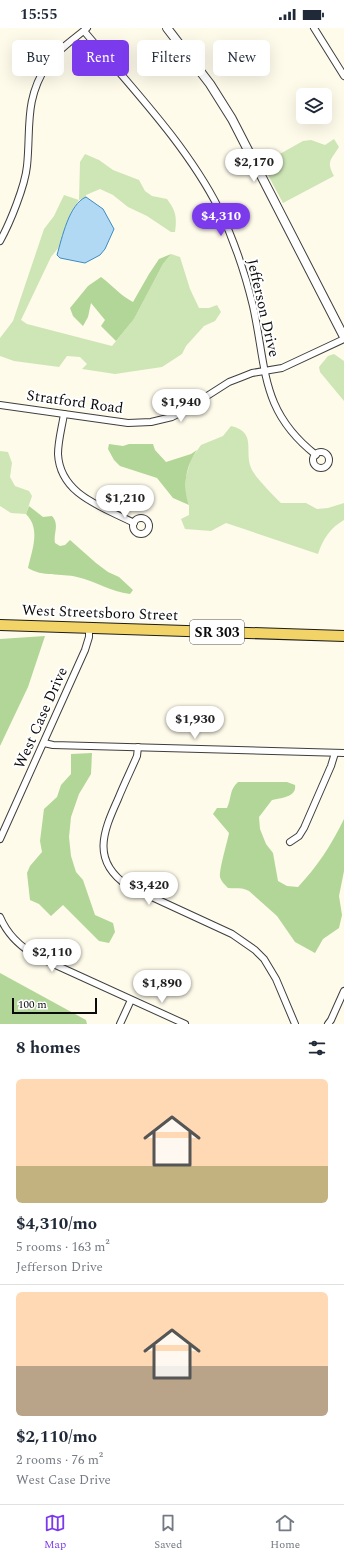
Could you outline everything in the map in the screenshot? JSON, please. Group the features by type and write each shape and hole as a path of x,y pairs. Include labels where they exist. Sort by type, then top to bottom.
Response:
{"main road":[{"name":"West Streetsboro Street","path":"0,625 344,636"}],"street":[{"path":"167,28 210,84 232,119 344,338"},
{"path":"314,28 344,76"},
{"path":"0,241 26,174 30,108 36,85 43,71 53,57 85,29"},
{"name":"Jefferson Drive","path":"85,29 181,148 218,208 236,251 249,290 264,372 273,402 282,419 300,442 316,455"},
{"name":"Stratford Road","path":"0,405 128,423 141,423 160,420 182,412 229,382 252,373 275,370 291,365 344,338"},
{"path":"64,414 58,454 60,466 69,485 79,495 134,523"},
{"name":"West Case Drive","path":"0,839 85,650 89,637 89,627"},
{"path":"44,743 53,745 344,753"},
{"path":"138,747 137,756 105,832 105,853 110,868 118,879 128,886 232,934 255,950 264,960 276,979 295,1024"},
{"path":"290,842 299,836 304,828 331,766 335,753"},
{"path":"0,917 3,924 18,942 31,953 185,1024"},
{"path":"328,1024 344,991"},
{"path":"120,1024 131,1000"}],"green space":[{"path":"334,139 339,147 330,161 330,167 334,176 283,203 262,164 303,141 311,140 325,145"},
{"path":"85,154 99,160 113,170 139,180 145,191 152,196 167,199 175,214 175,232 171,232 147,216 128,207 113,195 100,189 79,200 80,162"},
{"path":"64,195 79,200 71,212 60,246 51,257 21,320 27,324 112,346 134,319 163,264 171,254 180,257 190,289 199,308 209,308 217,305 221,312 215,321 204,326 186,346 182,354 162,367 115,374 82,369 87,364 80,357 67,356 59,367 14,361 0,356 0,338 13,321 44,229 54,216"},
{"path":"171,254 163,264 134,319 116,341 101,326 105,320 91,303 88,317 83,326 73,316 70,308 88,286 101,277 133,302 159,259"},
{"path":"334,354 344,361 344,401 320,372 319,367 328,356"},
{"path":"231,426 244,433 247,438 250,463 254,474 281,503 306,503 317,509 328,508 344,503 344,520 328,534 322,543 318,554 226,523 211,531 185,529 181,519 189,515 189,505 185,495 186,477 191,459 201,445 223,436"},
{"path":"109,444 123,446 129,444 153,444 155,450 166,462 191,454 197,450 190,462 186,476 186,491 189,505 173,498 157,478 120,466 114,460 108,449"},
{"path":"0,451 8,452 12,463 10,477 15,486 29,491 32,496 26,514 11,513 0,506"},
{"path":"29,506 43,517 52,516 56,523 55,543 60,546 65,545 70,540 96,563 108,572 119,577 133,590 130,594 116,591 77,577 39,573 28,568 34,540 33,526 31,520 26,514"},
{"path":"45,636 28,687 0,746 0,639"},
{"path":"92,753 91,774 79,794 71,817 69,837 71,856 76,872 83,880 95,915 113,923 115,932 109,943 99,941 63,905 51,916 39,904 30,900 27,873 30,866 42,852 40,841 44,809 57,797 61,785 71,774 71,754"},
{"path":"238,782 287,782 295,785 294,792 284,798 272,800 259,817 260,829 266,844 273,853 278,881 287,886 298,887 312,871 324,855 344,819 344,871 339,896 342,915 339,928 323,939 315,953 295,942 277,916 249,891 228,888 220,877 229,833 213,814 217,808 227,808 232,791"},
{"path":"0,973 86,1020 87,1024 0,1024"}],"water":[{"path":"86,197 103,209 114,229 105,249 100,255 85,263 60,258 57,255 67,222 75,207"}]}
